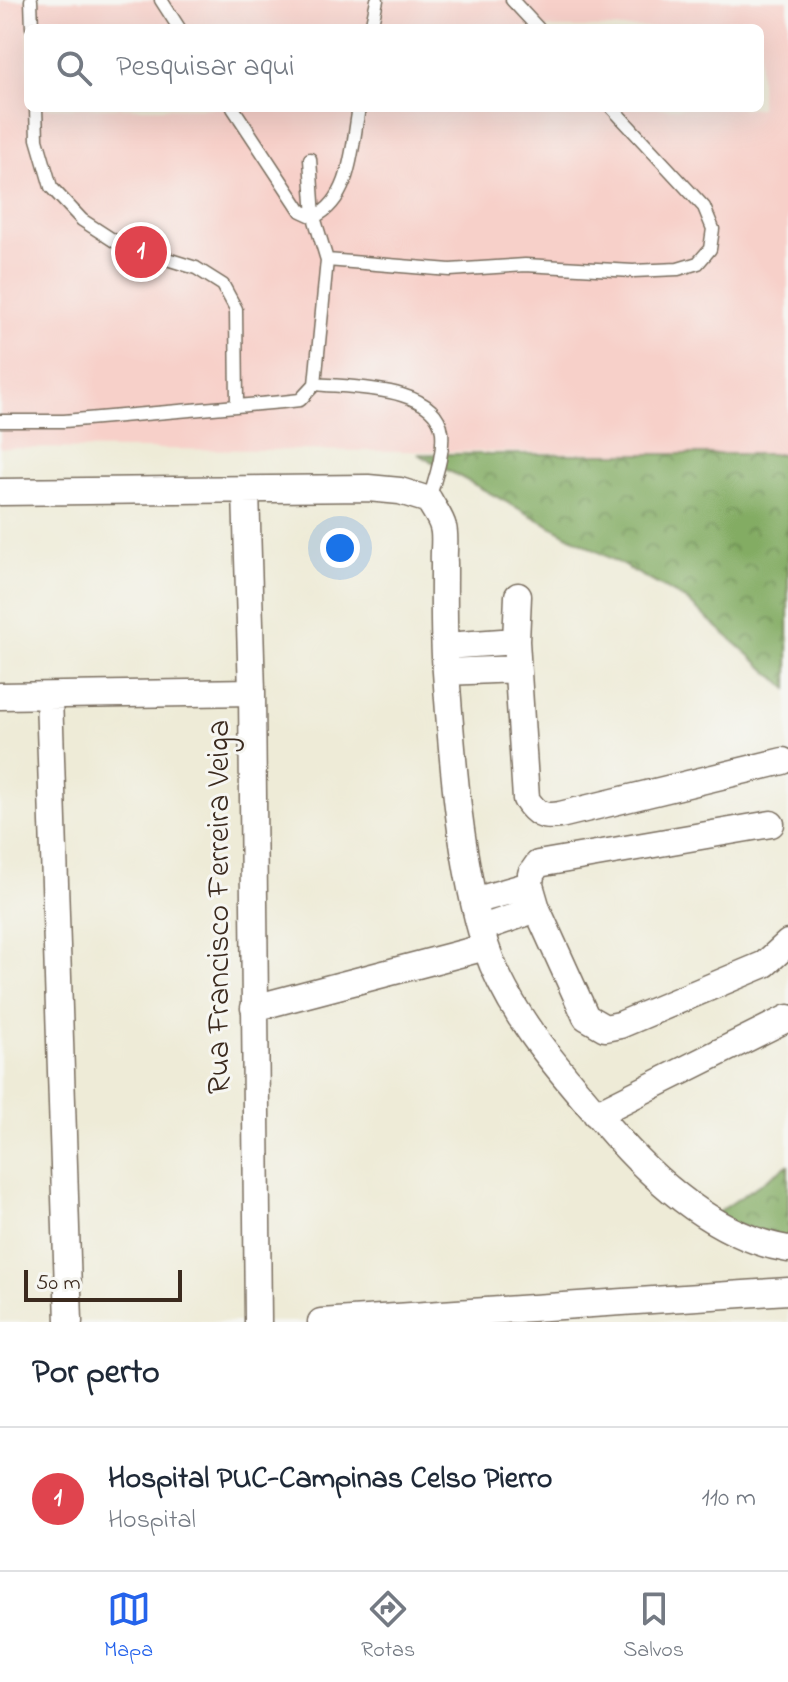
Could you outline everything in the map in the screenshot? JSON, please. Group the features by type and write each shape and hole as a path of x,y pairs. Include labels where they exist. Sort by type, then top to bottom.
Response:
{"street":[{"path":"0,492 368,488 400,491 429,500 443,526 446,672 474,901 484,938 512,1000 552,1065 625,1147 673,1191 710,1218 757,1244 788,1249"},
{"name":"Rua Francisco Ferreira Veiga","path":"246,491 252,692 258,1322"},
{"path":"518,596 517,669 526,799 535,813 547,817 783,761"},
{"path":"445,646 516,641"},
{"path":"446,672 517,669"},
{"path":"0,696 252,692"},
{"path":"49,696 69,1322"},
{"path":"771,824 538,864 531,874 533,897 586,1017 605,1028 620,1025 765,964 788,943"},
{"path":"474,901 533,897"},
{"path":"254,1008 484,938 533,897"},
{"path":"596,1114 788,1018"},
{"path":"321,1322 476,1318 788,1291"}],"lane":[{"path":"31,0 32,24"},
{"path":"161,0 176,24"},
{"path":"372,24 377,0"},
{"path":"512,0 534,24"},
{"path":"36,112 37,139 51,187 82,220 119,244 196,268 223,285 236,309 237,404"},
{"path":"236,112 301,211 314,217 329,210 341,191 358,112"},
{"path":"327,260 450,270 525,265 633,271 678,269 698,263 710,249 713,229 704,207 616,112"},
{"path":"0,421 64,421 300,400 315,384 327,260 314,217 310,159"},
{"path":"315,384 414,398 434,412 442,430 440,458 429,500"}],"shaded area":[{"path":"0,0 788,0 788,454 0,448"}],"green space":[{"path":"418,454 788,454 788,689 685,599"},
{"path":"788,1165 788,1238 710,1218"}],"place":[{"name":"Hospital PUC-Campinas Celso Pierro","path":"141,252"}]}
